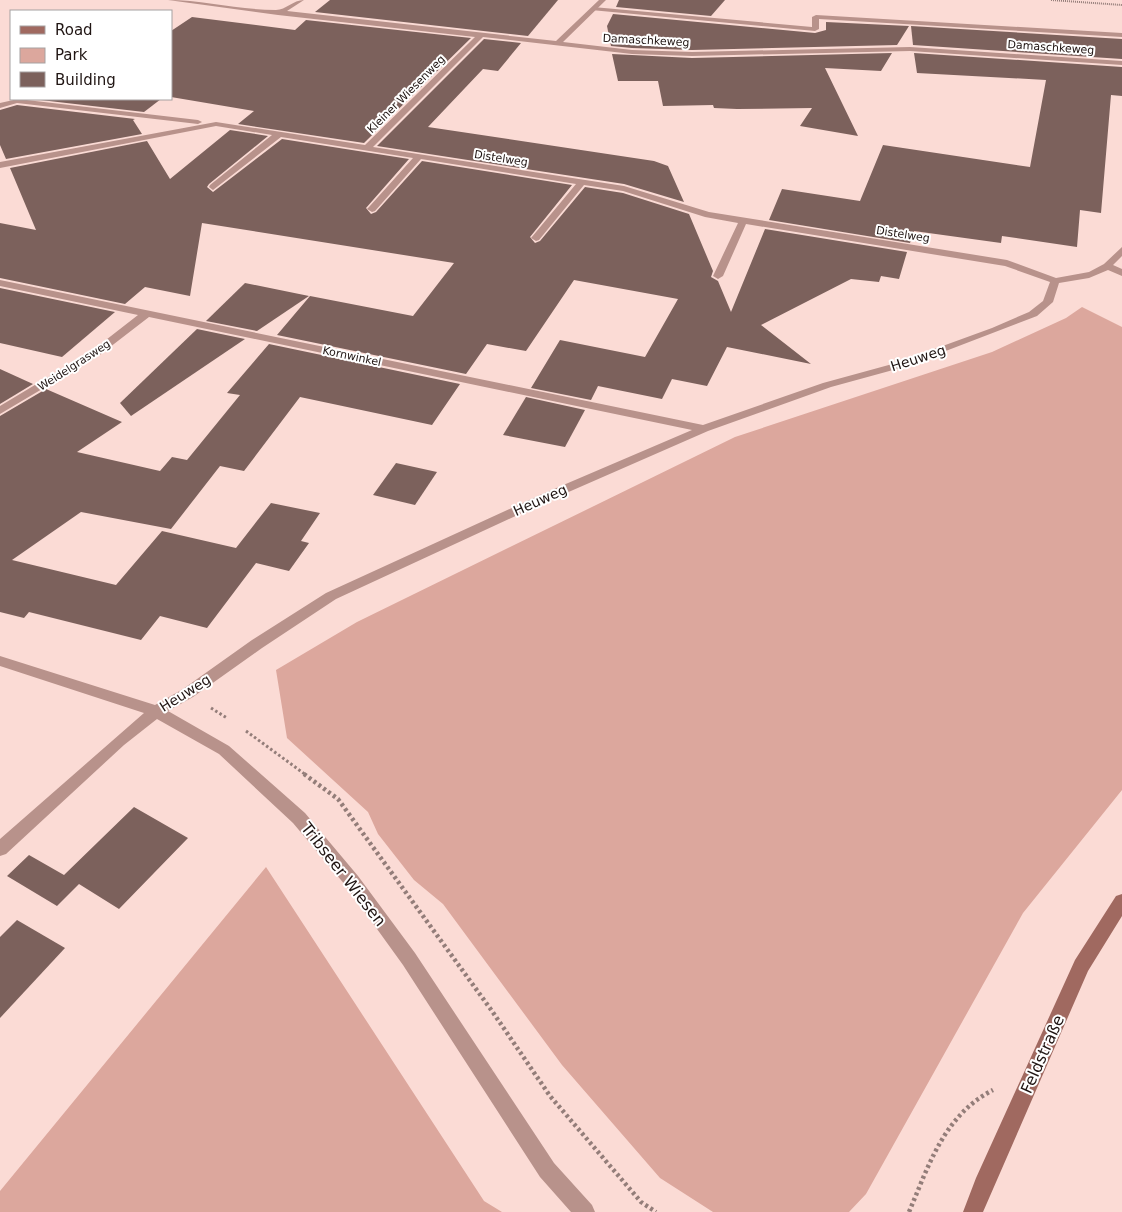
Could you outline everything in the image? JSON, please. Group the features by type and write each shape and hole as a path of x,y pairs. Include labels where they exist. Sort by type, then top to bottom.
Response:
{"main road":[{"name":"Feldstraße","path":"973,1212 1081,966 1122,901"}],"street":[{"name":"Damaschkeweg","path":"171,0 632,52 692,54 910,49 1122,63"},
{"path":"278,13 301,0"},
{"path":"558,44 603,0"},
{"path":"593,9 815,29 816,17 1122,35"},
{"name":"Kleiner Wiesenweg","path":"0,106 17,101 216,124 367,148 480,36"},
{"name":"Kleiner Wiesenweg","path":"0,165 216,124"},
{"path":"213,187 279,134"},
{"name":"Distelweg","path":"367,148 624,189 708,215 1007,263 1055,281"},
{"path":"372,209 418,157"},
{"path":"536,238 581,183"},
{"path":"718,276 743,221"},
{"path":"1055,281 1098,273 1109,267 1122,250"},
{"path":"1109,267 1122,273"},
{"name":"Heuweg","path":"0,849 118,741 156,711 188,693 257,644 332,596 544,498 704,429 842,380 900,365 996,330 1032,314 1048,302 1055,281"},
{"name":"Kornwinkel","path":"0,283 704,429"},
{"name":"Weidelgrasweg","path":"0,412 97,352 146,314"},
{"name":"Tribseer Wiesen","path":"0,661 156,711 224,750 299,818 352,881 409,959 547,1170 585,1212"}],"path":[{"path":"1051,0 1122,5"},
{"path":"909,1212 920,1180 948,1130 979,1096"}],"green space":[{"path":"1082,307 1122,327 1122,790 1023,913 866,1194 849,1212 713,1212 660,1178 562,1065 443,904 414,880 378,834 368,812 287,738 276,670 357,622 735,437 992,352 1066,318"},
{"path":"266,867 484,1201 502,1212 0,1212 0,1191"}],"building":[{"path":"330,0 558,0 528,36 315,12"},
{"path":"619,0 725,0 711,16 616,7"},
{"path":"613,14 815,33 826,30 826,22 909,26 897,45 692,50 632,48 611,46 607,26"},
{"path":"192,17 295,30 306,20 471,38 364,143 238,124 254,111 172,97 172,30"},
{"path":"911,26 1122,39 1122,59 913,45"},
{"path":"484,39 521,43 498,71 483,69 428,127 654,161 668,166 684,202 624,184 377,146"},
{"path":"892,53 881,71 825,68 858,136 800,126 812,108 737,109 714,108 713,105 663,106 658,81 618,81 612,54 692,58"},
{"path":"914,53 1122,67 1122,96 1111,95 1101,213 1080,210 1077,247 1002,236 1001,243 914,231 910,243 769,220 782,189 860,201 883,145 1030,167 1046,80 917,73"},
{"path":"41,100 160,100 144,112"},
{"path":"17,105 135,119 133,120 142,134 6,159 0,145 0,110"},
{"path":"230,130 268,136 209,184 207,187 213,192 282,139 409,159 366,208 371,214 376,212 422,161 572,185 530,237 535,243 540,241 585,187 623,193 689,214 713,271 711,277 718,281 731,312 765,229 907,252 899,279 881,276 879,282 851,279 761,325 811,364 727,347 707,386 672,379 662,399 598,386 591,400 531,388 560,340 645,357 678,299 574,280 526,351 487,344 466,374 277,335 310,296 413,316 454,263 202,223 190,296 145,287 125,304 0,278 0,223 36,230 10,168 147,141 170,179"},
{"path":"245,283 309,296 257,331 206,321"},
{"path":"0,288 115,312 62,357 0,343"},
{"path":"197,329 245,339 131,416 120,403"},
{"path":"269,344 460,384 432,425 300,397 244,471 220,466 171,529 81,512 12,560 116,585 162,531 236,548 271,503 320,513 301,541 309,543 289,571 256,563 207,628 160,616 141,640 29,612 24,618 0,612 0,416 46,389 122,422 77,452 160,471 172,457 187,460 240,395 227,393"},
{"path":"0,369 33,384 0,404"},
{"path":"526,397 585,410 565,447 503,435"},
{"path":"396,463 437,472 415,505 373,495"},
{"path":"134,807 188,838 119,909 79,884 57,906 7,876 29,855 64,875"},
{"path":"17,920 65,948 0,1018 0,937"}]}
